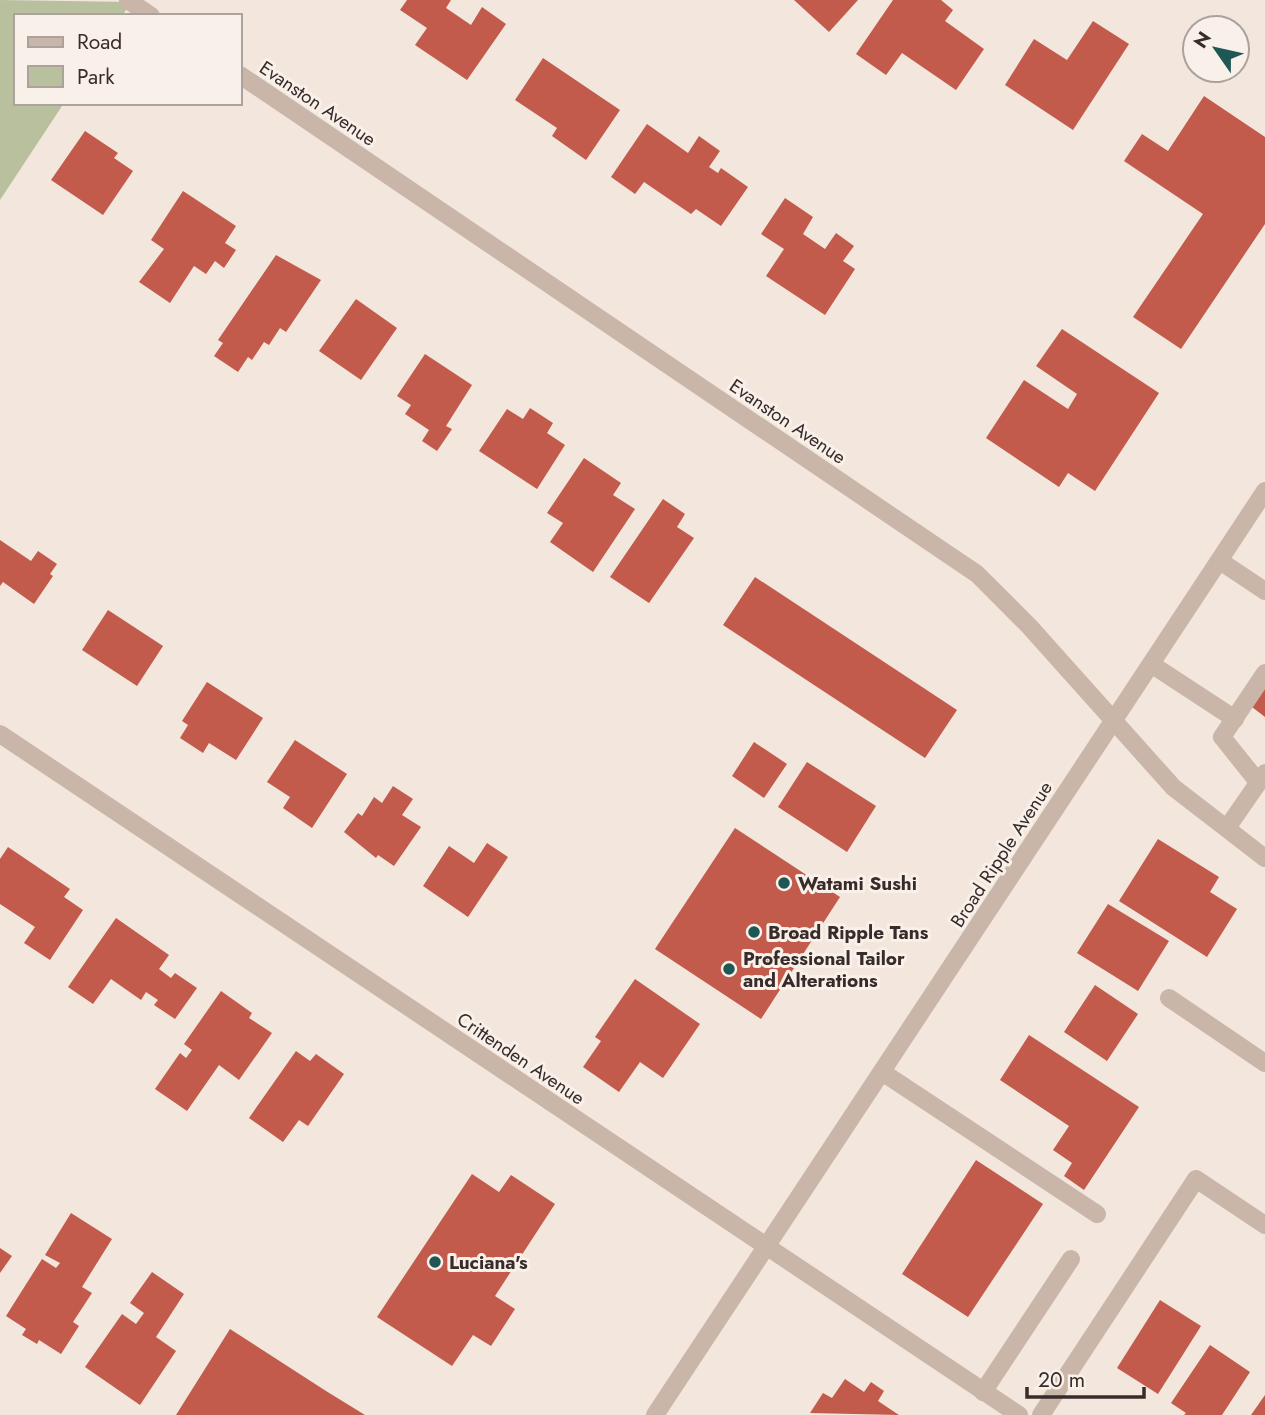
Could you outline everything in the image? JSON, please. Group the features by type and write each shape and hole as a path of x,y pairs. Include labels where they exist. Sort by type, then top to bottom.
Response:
{"street":[{"path":"128,0 148,14"},
{"name":"Evanston Avenue","path":"242,76 977,574 1028,626 1173,787 1265,858"},
{"name":"Broad Ripple Avenue","path":"655,1415 1265,491"},
{"path":"1220,561 1265,591"},
{"path":"1151,664 1235,719"},
{"path":"1227,828 1262,778 1222,737 1265,673"},
{"name":"Crittenden Avenue","path":"0,734 1019,1415"},
{"path":"1169,998 1265,1063"},
{"path":"882,1072 1097,1214"},
{"path":"1041,1415 1196,1179 1265,1225"},
{"path":"983,1392 1071,1259"}],"green space":[{"path":"0,0 131,2 123,14 14,14 14,105 63,105 0,200"}],"building":[{"path":"407,0 451,0 446,8 471,25 482,7 506,24 467,80 415,45 427,28 400,10"},
{"path":"794,0 858,0 829,32"},
{"path":"893,0 941,0 953,10 945,21 984,49 956,90 902,53 886,75 856,54"},
{"path":"1093,21 1129,44 1073,130 1005,85 1034,39 1067,60"},
{"path":"543,58 620,110 586,160 552,136 557,128 515,100"},
{"path":"1204,96 1265,137 1265,224 1181,349 1133,317 1203,214 1124,161 1142,134 1168,151"},
{"path":"647,124 688,153 699,136 720,151 709,167 718,173 721,168 748,187 721,226 696,209 691,214 644,182 635,194 611,177"},
{"path":"85,131 118,153 114,158 133,171 103,215 51,180"},
{"path":"183,191 236,226 225,243 236,250 224,268 215,261 206,274 194,266 170,303 139,282 164,249 151,240"},
{"path":"785,198 813,217 803,234 825,249 836,233 854,246 843,261 855,269 825,315 766,276 784,249 761,234"},
{"path":"276,255 321,280 286,332 280,328 269,345 264,342 252,360 248,357 238,372 214,356 223,343 218,340"},
{"path":"356,299 397,328 361,380 319,351"},
{"path":"1062,329 1159,393 1095,491 1068,473 1059,487 986,438 1024,380 1068,409 1077,394 1036,366"},
{"path":"425,354 472,385 446,426 452,429 437,451 422,441 429,430 405,414 411,405 397,396"},
{"path":"530,408 553,423 547,433 565,445 537,489 479,451 507,409 523,419"},
{"path":"584,458 621,483 613,495 635,509 593,572 550,542 563,523 547,513"},
{"path":"663,499 685,514 677,527 694,538 649,603 610,577"},
{"path":"0,540 31,561 38,551 57,564 50,574 53,576 34,604 3,582 0,586"},
{"path":"755,577 957,710 925,758 723,625"},
{"path":"108,610 163,646 137,686 82,650"},
{"path":"207,682 263,718 236,760 209,743 203,753 180,738 188,725 182,721"},
{"path":"1265,688 1265,717 1252,707"},
{"path":"295,740 347,774 312,828 283,808 290,797 267,782"},
{"path":"754,742 787,764 764,798 732,776"},
{"path":"807,762 876,806 847,852 778,807"},
{"path":"393,786 413,799 402,815 421,827 394,866 378,855 376,858 344,832 358,813 362,816 374,797 382,803"},
{"path":"735,828 840,897 761,1019 655,949"},
{"path":"1158,839 1219,877 1210,892 1237,909 1207,957 1119,901"},
{"path":"487,843 508,857 468,917 423,886 449,846 474,863"},
{"path":"8,847 70,889 64,897 83,910 50,960 24,943 35,927 0,904 0,859"},
{"path":"1108,904 1169,941 1138,991 1077,953"},
{"path":"116,918 169,955 159,969 171,978 175,973 197,988 175,1019 154,1005 158,1000 146,992 141,1000 111,979 93,1004 68,987"},
{"path":"635,979 700,1024 663,1078 640,1062 619,1092 583,1067 601,1041 595,1037"},
{"path":"1095,985 1138,1014 1107,1061 1064,1032"},
{"path":"221,991 252,1013 249,1018 272,1033 239,1080 219,1065 187,1111 155,1089 180,1053 186,1058 192,1050 184,1044"},
{"path":"1029,1035 1139,1107 1084,1190 1064,1176 1072,1163 1053,1150 1069,1126 1000,1080"},
{"path":"296,1051 310,1061 316,1054 344,1074 308,1126 299,1120 283,1142 249,1118"},
{"path":"976,1160 1043,1204 968,1317 902,1274"},
{"path":"472,1174 499,1192 511,1175 555,1204 495,1296 515,1309 491,1346 473,1335 452,1366 377,1317"},
{"path":"71,1213 112,1239 82,1287 92,1293 73,1322 79,1326 61,1354 39,1340 37,1344 22,1335 26,1329 6,1316 42,1259 56,1268 60,1263 45,1255"},
{"path":"0,1248 12,1256 0,1273"},
{"path":"152,1272 184,1294 156,1337 176,1351 140,1405 85,1367 122,1314 136,1324 144,1313 130,1303"},
{"path":"1160,1300 1201,1326 1158,1394 1117,1368"},
{"path":"230,1329 326,1391 365,1415 176,1415"},
{"path":"1210,1345 1250,1372 1222,1415 1184,1415 1186,1413 1171,1403"},
{"path":"845,1379 864,1392 871,1382 884,1391 878,1401 899,1415 810,1413 823,1393 832,1398"},
{"path":"1265,1395 1265,1415 1251,1415"}],"place":[{"name":"Watami Sushi","path":"784,883"},
{"name":"Broad Ripple Tans","path":"754,932"},
{"name":"Professional Tailor and Alterations","path":"729,969"},
{"name":"Luciana's","path":"435,1262"}]}
